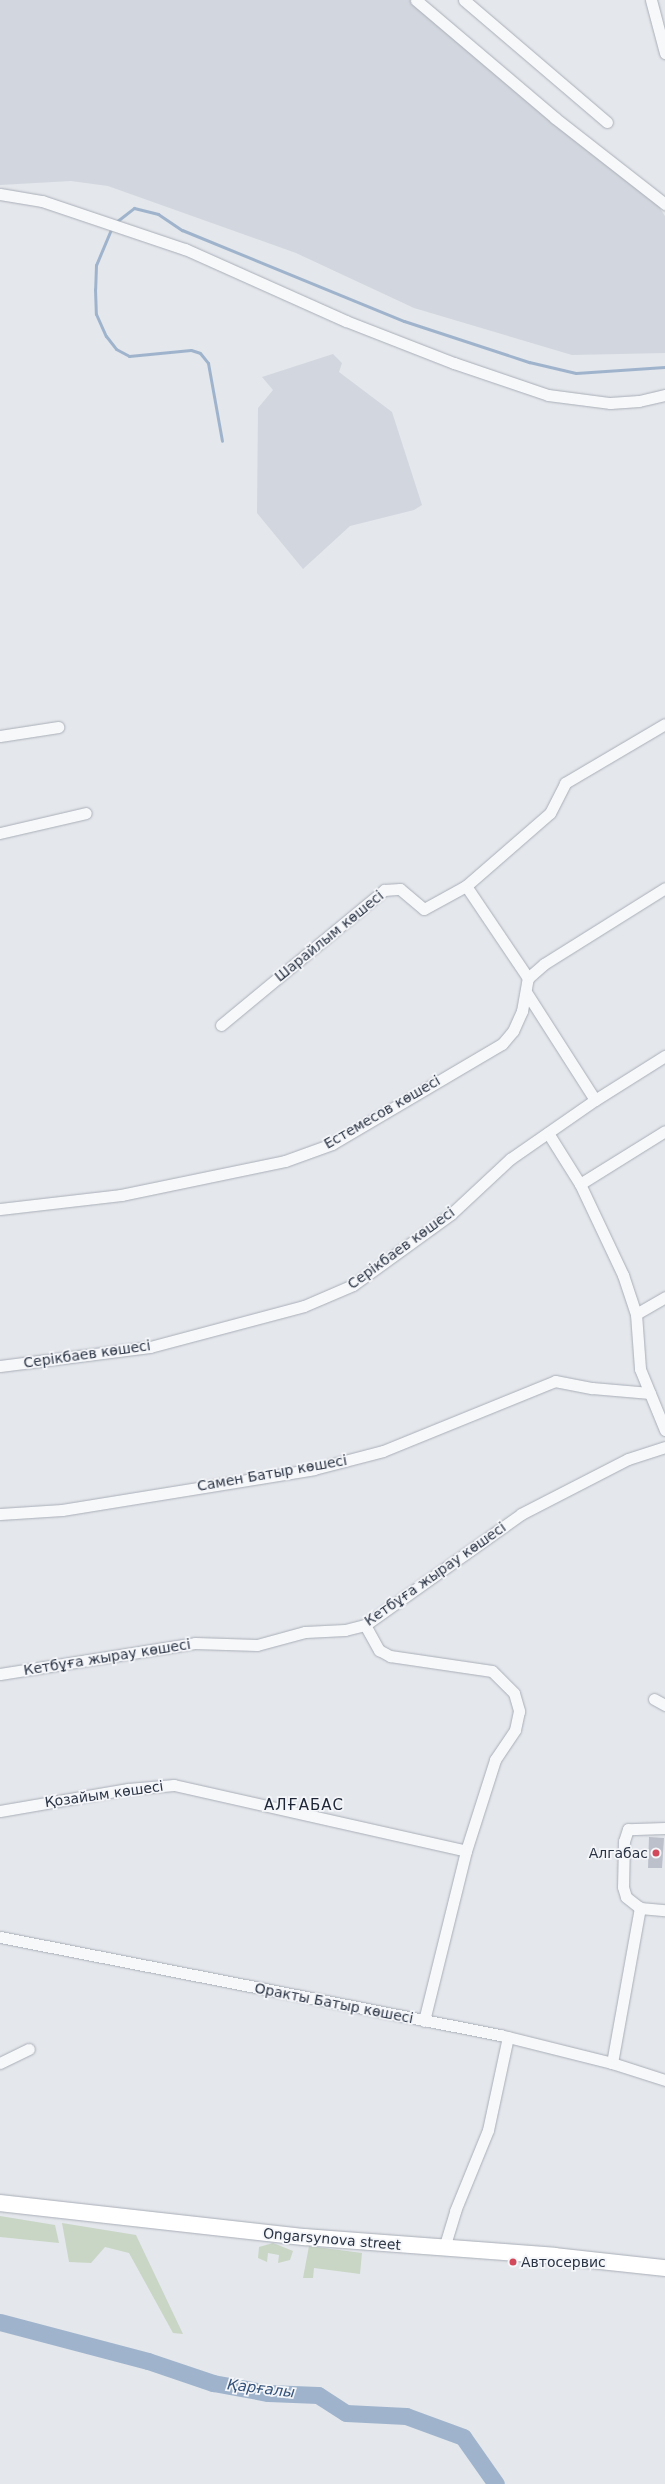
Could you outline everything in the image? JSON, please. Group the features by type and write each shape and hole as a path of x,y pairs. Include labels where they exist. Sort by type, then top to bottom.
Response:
{"main road":[{"name":"Ongarsynova street","path":"0,2203 269,2233 665,2268"}],"street":[{"path":"416,0 555,118 665,204"},
{"path":"464,0 607,122"},
{"path":"651,0 665,53"},
{"path":"0,194 42,201 185,249 346,321 461,366 548,395 610,403 639,401 665,395"},
{"name":"Шарайлым көшесі","path":"221,1025 384,890 400,889 424,909 466,886 550,813 565,783 665,724"},
{"path":"0,736 58,727"},
{"path":"0,834 86,814"},
{"path":"466,886 528,978 544,964 665,888"},
{"name":"Естемесов көшесі","path":"0,1209 121,1195 285,1161 332,1144 502,1044 513,1031 522,1012 528,978"},
{"path":"526,992 595,1100"},
{"name":"Серікбаев көшесі","path":"0,1366 150,1346 304,1306 353,1285 451,1214 510,1159 595,1100 665,1056"},
{"path":"580,1184 665,1131"},
{"path":"548,1133 580,1184 623,1275 636,1314 640,1369 665,1430"},
{"path":"636,1314 665,1297"},
{"name":"Самен Батыр көшесі","path":"0,1514 62,1510 314,1469 383,1451 555,1381 592,1388 650,1393"},
{"name":"Кетбұға жырау көшесі","path":"0,1674 195,1643 257,1645 306,1632 344,1630 364,1624 521,1514 628,1459 665,1447"},
{"path":"364,1624 379,1650 390,1656 492,1671 514,1693 519,1711 515,1730 495,1760 466,1851 424,2021"},
{"path":"654,1698 665,1705"},
{"name":"Қозайым көшесі","path":"0,1811 128,1789 174,1785 466,1851"},
{"path":"665,1828 631,1826 625,1834 623,1887 626,1897 640,1908 665,1910"},
{"path":"612,2063 640,1908"},
{"name":"Оракты Батыр көшесі","path":"0,1937 508,2037 612,2063 665,2080"},
{"path":"444,2248 455,2210 488,2130 508,2037"},
{"path":"0,2063 28,2049"}],"shaded area":[{"path":"0,0 411,0 547,117 655,201 665,216 665,353 572,355 414,308 296,253 108,186 71,181 0,185"},
{"path":"333,354 342,363 339,372 392,412 422,505 414,510 350,526 303,569 257,513 258,408 273,390 262,377"}],"green space":[{"path":"0,2216 55,2225 59,2243 0,2237"},
{"path":"62,2223 136,2235 183,2334 173,2333 129,2253 105,2247 91,2263 69,2262"},
{"path":"273,2243 293,2251 290,2260 278,2263 279,2255 268,2253 267,2262 258,2258 259,2247"},
{"path":"309,2246 362,2253 360,2274 314,2268 313,2278 303,2278"}],"building":[{"name":"Алгабас","path":"649,1837 664,1838 662,1868 648,1868"}],"waterway":[{"path":"116,222 134,208 158,214 182,230 404,321 529,362 576,373 665,367"},
{"path":"112,227 96,265 96,314 106,336 116,349 129,356 191,350 200,353 208,363 222,441"},
{"name":"Қарғалы","path":"0,2322 148,2361 213,2383 268,2393 318,2395 346,2413 406,2416 463,2437 496,2484"}],"place":[{"name":"Алгабас","path":"656,1853"},
{"name":"Автосервис","path":"513,2262"}],"district":[{"name":"АЛҒАБАС","path":"304,1806"}]}
